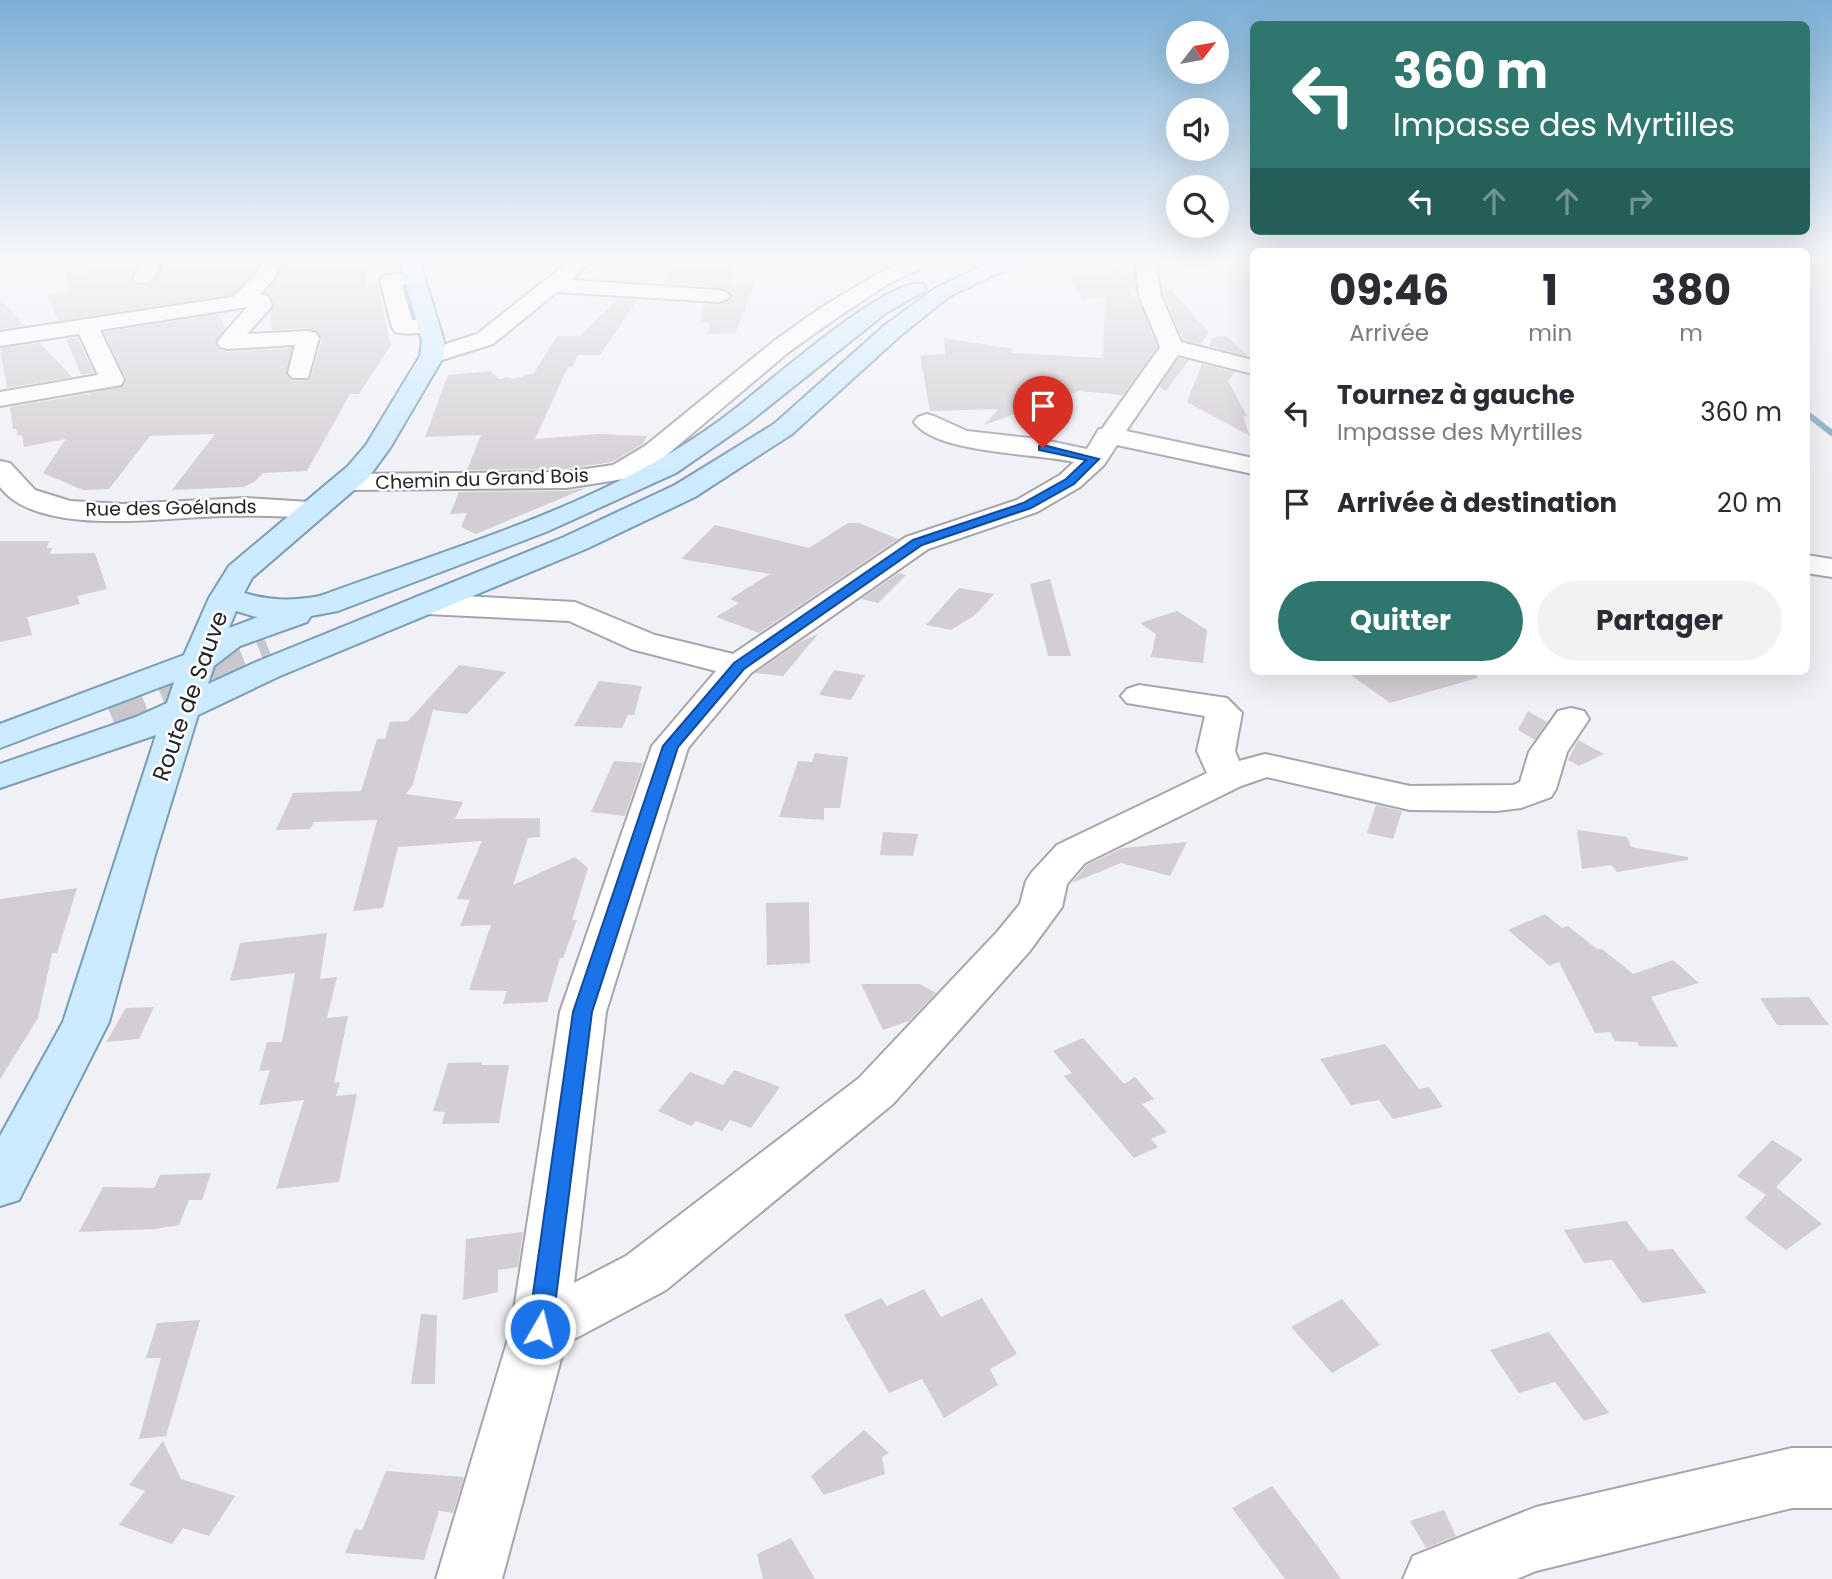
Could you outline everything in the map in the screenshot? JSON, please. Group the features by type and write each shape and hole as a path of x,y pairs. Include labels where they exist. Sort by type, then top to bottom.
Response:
{"main road":[{"name":"Route de Sauve","path":"0,1185 86,1022 137,848 198,660 225,598 240,573 349,482 377,449 439,333"},
{"path":"225,598 267,610 287,611 327,604 536,526 666,467 739,418 848,333"},
{"path":"264,650 561,533 660,486 708,460 760,424 870,333"},
{"path":"0,737 198,660 228,639 264,650 427,604 575,543 685,491 783,429 890,333"},
{"path":"0,777 115,738 183,709 327,604"},
{"path":"0,757 110,713"}],"street":[{"path":"0,338 35,333"},
{"path":"0,399 112,380 90,333"},
{"path":"237,333 228,342 307,338 300,373"},
{"path":"439,333 485,339 493,333"},
{"name":"Chemin du Grand Bois","path":"349,482 566,480 620,471 654,453 801,333"},
{"path":"1166,333 1172,347"},
{"path":"1172,347 1250,366"},
{"path":"469,1579 540,1329 583,1012 670,746 739,666 917,542 1027,506 1070,481 1101,447 1172,347"},
{"path":"927,422 936,430 971,439 1043,448 1101,447 1250,466"},
{"name":"Rue des Goélands","path":"0,468 15,489 26,497 71,509 108,512 229,506 315,509"},
{"path":"1810,565 1832,568"},
{"path":"427,604 575,612 643,642 739,666"},
{"path":"1139,696 1214,706 1224,713 1216,751 1228,778"},
{"path":"540,1329 646,1273 876,1091 1013,942 1041,907 1046,881 1071,854 1228,778 1265,765 1410,798 1496,799 1521,796 1537,789 1548,752 1571,719"},
{"path":"1436,1579 1536,1539 1791,1478 1832,1478"}],"building":[{"path":"104,333 222,333 214,342 219,350 228,352 292,348 286,375 292,381 310,380 322,339 318,333 388,333 391,345 359,394 350,394 307,471 263,473 254,482 243,487 172,490 215,434 150,436 109,489 83,490 43,473 66,439 24,447 22,435 18,436 16,429 13,429 10,407 87,394 91,397 89,393 123,386 126,379"},
{"path":"583,333 615,333 600,355 578,355 573,367 568,367 535,439 599,434 647,436 643,444 612,462 566,469 467,470 481,435 425,437 448,375 490,371 499,379 513,379 534,373 557,336 580,336"},
{"path":"1104,333 1151,333 1157,347 1123,395 1079,391 984,425 999,409 930,411 920,355 945,354 944,338 1014,349 1010,353 1103,358"},
{"path":"1180,333 1209,333 1200,344 1183,340"},
{"path":"1226,336 1247,356 1209,346 1213,337"},
{"path":"77,337 94,373 81,375 66,339"},
{"path":"40,343 72,377 7,388 0,348"},
{"path":"1179,358 1189,360 1166,391 1159,387"},
{"path":"1202,364 1235,372 1228,381 1247,416 1243,417 1250,436 1187,402"},
{"path":"586,488 476,534 461,527 467,513 450,514 459,492 566,491"},
{"path":"848,523 859,523 898,539 759,633 716,617 739,603 730,599 770,574 681,559 715,525 809,548"},
{"path":"0,541 49,541 47,548 52,548 50,554 95,553 107,589 77,596 80,604 27,617 32,635 0,642"},
{"path":"899,573 906,575 878,603 861,599"},
{"path":"1050,579 1071,656 1048,656 1030,584"},
{"path":"959,588 994,594 975,615 951,630 926,625"},
{"path":"1177,611 1207,630 1203,663 1151,657 1156,634 1140,623"},
{"path":"818,634 783,676 755,673 800,642"},
{"path":"459,665 506,672 467,714 433,710 413,784 406,794 463,802 455,819 540,818 540,837 528,838 513,885 575,857 588,868 572,920 577,920 563,958 560,958 547,1002 503,1004 507,991 469,990 491,925 460,926 470,900 457,899 482,841 398,847 383,908 353,911 377,820 314,822 310,829 276,830 293,793 361,791 377,739 385,739 390,722 408,721"},
{"path":"834,670 865,675 851,700 819,695"},
{"path":"1351,675 1476,675 1477,678 1390,703"},
{"path":"599,681 642,686 634,715 628,715 622,728 574,726"},
{"path":"1528,711 1547,722 1535,740 1518,730"},
{"path":"1578,740 1604,754 1579,766 1568,760"},
{"path":"815,753 848,757 840,808 824,808 824,820 779,817 798,761 812,762"},
{"path":"614,761 643,763 625,816 591,812"},
{"path":"1376,805 1402,811 1393,839 1367,833"},
{"path":"1577,830 1627,837 1631,847 1688,857 1688,860 1617,872 1611,865 1582,869"},
{"path":"883,832 918,834 913,856 880,855"},
{"path":"1187,842 1170,876 1121,863 1072,883 1087,865 1122,848"},
{"path":"77,888 57,953 52,953 38,1018 0,1079 0,899"},
{"path":"809,902 810,963 767,965 766,903"},
{"path":"1545,914 1562,928 1568,926 1597,949 1602,949 1633,974 1673,960 1699,983 1651,997 1678,1047 1639,1046 1637,1042 1615,1041 1610,1032 1595,1033 1559,962 1550,966 1508,930"},
{"path":"327,933 320,979 337,977 327,1018 348,1016 334,1083 340,1082 336,1096 357,1094 339,1182 276,1189 304,1100 259,1105 270,1070 259,1071 267,1042 282,1042 295,973 230,981 240,943"},
{"path":"861,984 920,984 936,993 909,1021 883,1030"},
{"path":"1809,997 1829,1025 1777,1025 1760,998"},
{"path":"154,1007 139,1039 106,1042 126,1008"},
{"path":"1083,1038 1124,1084 1135,1077 1154,1099 1142,1104 1167,1132 1151,1139 1158,1147 1134,1158 1064,1076 1072,1073 1053,1051"},
{"path":"1385,1044 1419,1089 1429,1087 1443,1107 1393,1119 1379,1100 1351,1105 1320,1059"},
{"path":"482,1062 481,1065 509,1065 499,1123 442,1124 445,1112 433,1111 448,1063"},
{"path":"734,1070 780,1087 751,1128 730,1120 722,1131 696,1121 691,1126 658,1111 690,1072 723,1085"},
{"path":"1772,1140 1803,1159 1776,1187 1822,1224 1786,1250 1745,1218 1766,1195 1737,1176"},
{"path":"211,1173 202,1200 189,1200 179,1225 155,1229 79,1232 103,1187 154,1188 160,1175"},
{"path":"1626,1221 1649,1251 1673,1249 1707,1293 1642,1303 1612,1260 1584,1263 1564,1230"},
{"path":"523,1232 518,1267 498,1270 498,1292 463,1300 466,1239"},
{"path":"924,1289 941,1317 982,1298 1017,1354 990,1369 998,1385 944,1418 922,1379 889,1393 844,1315 881,1298 887,1306"},
{"path":"1342,1299 1380,1345 1332,1373 1291,1327"},
{"path":"421,1314 437,1315 435,1384 411,1384"},
{"path":"200,1320 166,1436 139,1439 161,1358 146,1358 157,1323"},
{"path":"1549,1332 1609,1413 1584,1421 1555,1382 1519,1393 1490,1350"},
{"path":"864,1430 889,1453 882,1457 885,1474 824,1495 811,1476"},
{"path":"163,1441 181,1479 235,1496 209,1536 183,1528 172,1544 119,1525 145,1491 129,1485"},
{"path":"386,1471 464,1477 453,1513 439,1511 424,1560 345,1553 355,1529 362,1530"},
{"path":"1272,1486 1341,1579 1285,1579 1232,1508"},
{"path":"1444,1510 1456,1536 1426,1548 1410,1521"},
{"path":"791,1538 815,1579 763,1579 757,1554"}],"waterway":[{"path":"1810,416 1832,433"}],"tunnel":[{"path":"110,713 269,650"}],"route":[{"path":"540,1329 583,1012 670,746 739,666 917,542 1027,506 1070,481 1094,459 1043,448"}]}
